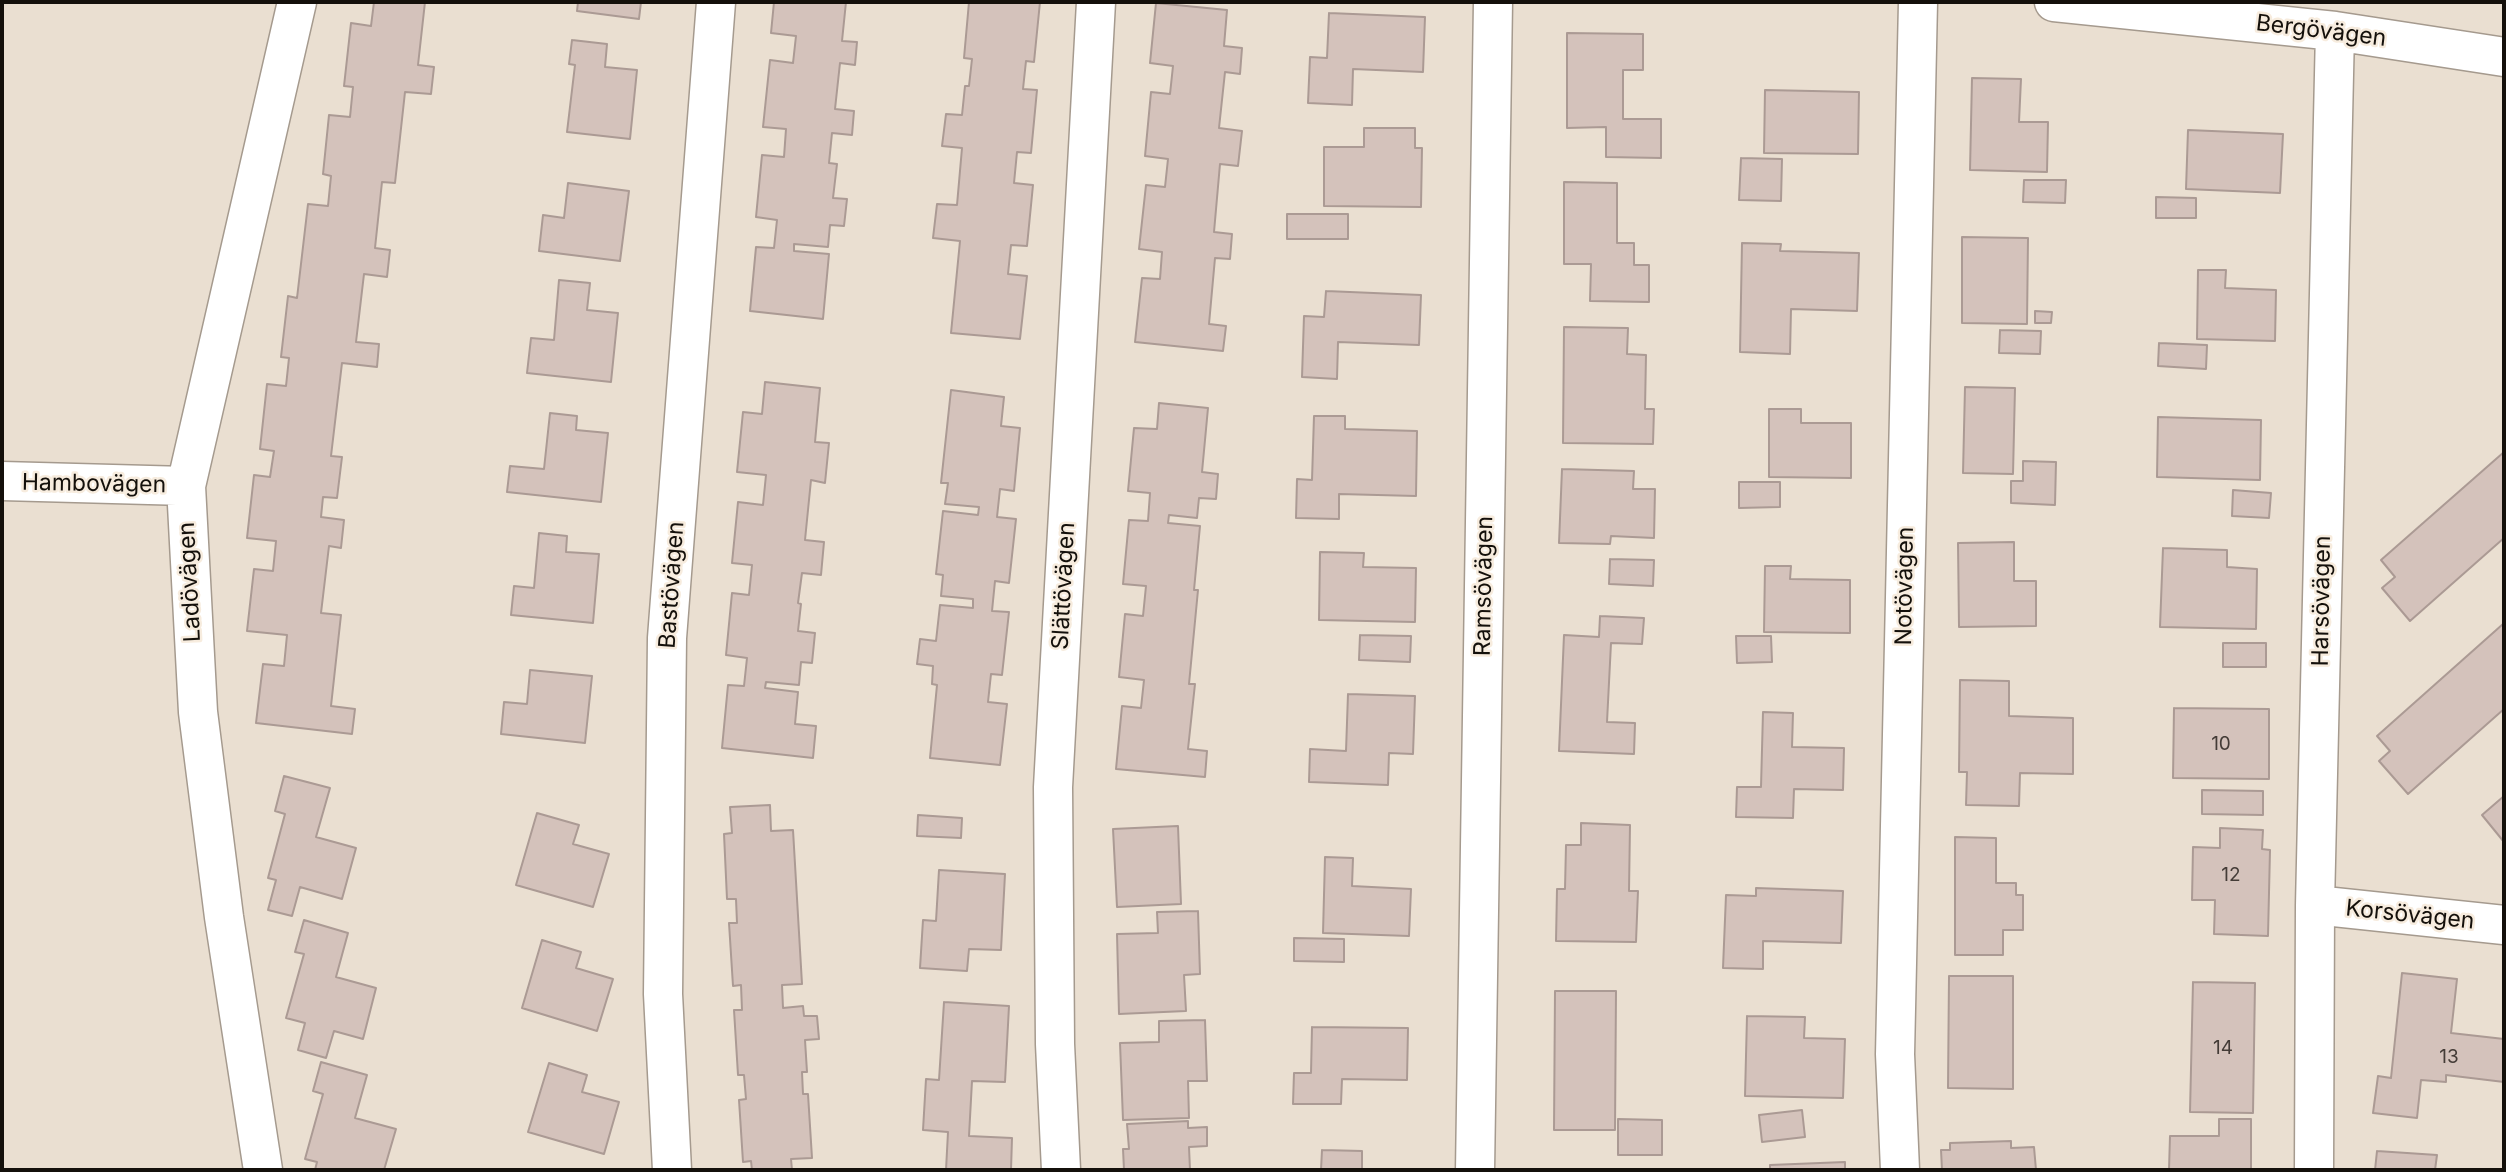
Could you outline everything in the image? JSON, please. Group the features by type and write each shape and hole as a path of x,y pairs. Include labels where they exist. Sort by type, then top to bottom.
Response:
{"street":[{"name":"Ladövägen","path":"263,1170 224,917 198,712 186,486 297,2"},
{"name":"Bastövägen","path":"672,1170 663,994 667,638 716,2"},
{"name":"Slättövägen","path":"1061,1170 1055,1044 1052,787 1096,2"},
{"name":"Ramsövägen","path":"1475,1170 1493,2"},
{"name":"Notövägen","path":"1900,1170 1895,1054 1918,2"},
{"name":"Bergövägen","path":"2054,2 2335,31 2504,57"},
{"name":"Harsövägen","path":"2314,1170 2315,905 2335,31"},
{"name":"Hambovägen","path":"2,481 186,486"},
{"name":"Korsövägen","path":"2315,905 2504,925"}],"building":[{"path":"374,2 425,2 418,65 434,67 431,94 405,92 395,183 382,182 375,248 390,250 387,277 364,274 356,342 379,344 377,367 342,363 331,456 342,457 337,498 323,497 321,517 344,520 341,548 329,546 321,613 341,615 331,706 355,709 352,734 256,723 263,664 284,666 287,635 247,631 254,569 273,571 276,541 247,538 254,475 270,477 274,451 260,449 267,384 286,386 289,358 281,357 288,296 297,298 308,204 328,206 331,176 323,174 329,115 350,117 353,87 344,86 351,23 371,26"},
{"path":"578,2 641,2 639,19 577,11"},
{"path":"774,2 846,2 842,41 857,42 855,65 840,63 835,109 854,111 852,135 832,133 829,163 837,164 833,198 847,199 844,226 830,225 828,247 794,244 794,251 829,254 823,319 750,311 756,247 774,248 777,220 756,217 762,155 784,157 786,129 763,127 770,60 793,63 796,36 771,33"},
{"path":"969,2 1040,2 1034,62 1026,61 1023,89 1037,90 1031,153 1017,152 1014,183 1033,185 1027,246 1011,245 1008,274 1027,276 1020,339 951,333 960,241 933,238 937,204 957,205 962,148 942,146 946,114 962,115 965,86 969,86 972,59 964,58"},
{"path":"1156,3 1227,10 1224,46 1242,48 1240,74 1225,72 1219,128 1242,131 1238,166 1220,164 1214,232 1232,234 1230,259 1215,258 1209,324 1226,326 1223,351 1135,342 1142,278 1160,279 1162,252 1139,249 1146,185 1165,187 1168,159 1145,156 1151,92 1170,94 1173,66 1150,63"},
{"path":"1329,13 1425,17 1423,72 1353,69 1352,105 1308,103 1310,57 1327,58"},
{"path":"1567,33 1643,34 1643,70 1623,70 1623,119 1661,119 1661,158 1606,157 1606,127 1567,128"},
{"path":"572,40 607,44 605,67 637,70 630,139 567,132 575,65 569,64"},
{"path":"1972,78 2021,79 2019,122 2048,122 2047,172 1970,170"},
{"path":"1765,90 1859,92 1858,154 1764,153"},
{"path":"1364,128 1415,128 1415,148 1422,148 1421,207 1324,206 1324,147 1364,147"},
{"path":"2188,130 2283,134 2280,193 2186,189"},
{"path":"1741,158 1782,159 1781,201 1739,200"},
{"path":"2024,180 2066,180 2065,203 2023,202"},
{"path":"1564,182 1617,183 1617,243 1634,243 1634,265 1649,265 1649,302 1590,301 1591,264 1564,264"},
{"path":"568,183 629,191 620,261 539,251 543,215 564,218"},
{"path":"2156,197 2196,198 2196,218 2156,218"},
{"path":"1287,214 1348,214 1348,239 1287,239"},
{"path":"1962,237 2028,238 2027,324 1962,323"},
{"path":"1742,243 1781,244 1780,251 1859,253 1857,311 1791,309 1790,354 1740,352"},
{"path":"2198,270 2226,270 2225,288 2276,290 2275,341 2197,339"},
{"path":"559,280 590,283 587,310 618,313 611,382 527,373 531,338 554,340"},
{"path":"1326,291 1421,295 1419,345 1338,342 1337,379 1302,377 1304,316 1324,317"},
{"path":"2035,311 2052,312 2051,323 2035,323"},
{"path":"1564,327 1628,328 1627,354 1646,355 1645,409 1654,409 1653,444 1563,443"},
{"path":"2000,330 2041,331 2040,354 1999,353"},
{"path":"2159,343 2207,345 2206,369 2158,366"},
{"path":"765,382 820,388 815,442 829,443 825,483 811,480 805,540 824,542 821,575 802,573 798,603 801,604 798,631 815,633 812,663 801,662 799,685 766,682 765,688 798,692 795,724 816,726 813,758 722,748 728,685 744,686 747,658 726,655 732,593 749,595 752,565 732,563 738,502 763,505 766,475 737,472 743,412 762,414"},
{"path":"1965,387 2015,388 2013,474 1963,473"},
{"path":"951,390 1004,397 1001,426 1020,428 1014,491 1000,489 997,517 1016,519 1009,583 995,581 992,611 1009,612 1002,675 991,674 988,702 1007,704 1000,765 930,758 937,685 932,684 933,666 917,664 920,639 936,641 940,605 973,608 973,599 941,596 943,575 936,574 943,511 978,515 979,507 945,504 948,483 941,483"},
{"path":"1159,403 1208,408 1202,472 1218,474 1216,499 1199,498 1197,518 1169,515 1168,523 1200,526 1194,590 1198,590 1189,684 1195,684 1188,749 1207,751 1205,777 1116,769 1122,706 1141,708 1144,680 1119,677 1125,614 1143,616 1146,586 1123,584 1129,520 1148,521 1150,493 1128,491 1134,428 1157,429"},
{"path":"1769,409 1801,409 1801,423 1851,423 1851,478 1769,477"},
{"path":"550,413 577,416 576,430 608,433 601,502 507,492 510,466 544,469"},
{"path":"1314,416 1345,416 1345,429 1417,431 1416,496 1339,494 1339,519 1296,518 1297,479 1312,480"},
{"path":"2158,417 2261,420 2260,480 2157,477"},
{"path":"2504,452 2504,538 2410,621 2382,588 2395,577 2381,560"},
{"path":"2023,461 2056,462 2055,505 2011,503 2011,481 2023,481"},
{"path":"1562,469 1634,471 1633,489 1655,489 1654,538 1611,536 1610,544 1559,543"},
{"path":"1739,482 1780,482 1780,507 1739,508"},
{"path":"2233,490 2271,493 2269,518 2232,516"},
{"path":"539,533 567,536 566,552 599,554 593,623 511,615 514,586 534,588"},
{"path":"2014,542 2014,581 2036,581 2036,626 1959,627 1958,543"},
{"path":"2163,548 2227,550 2227,567 2257,569 2256,629 2160,627"},
{"path":"1320,552 1364,553 1363,567 1416,568 1415,622 1319,620"},
{"path":"1610,559 1654,560 1653,586 1609,584"},
{"path":"1765,566 1791,566 1790,579 1850,580 1850,633 1764,632"},
{"path":"1600,616 1644,618 1642,644 1611,643 1607,722 1635,723 1634,754 1559,751 1564,635 1599,637"},
{"path":"2503,624 2504,709 2408,794 2379,761 2390,751 2377,736"},
{"path":"1360,635 1411,636 1410,662 1359,660"},
{"path":"1736,636 1771,636 1772,662 1737,663"},
{"path":"2223,643 2266,643 2266,667 2223,667"},
{"path":"530,670 592,676 585,743 501,734 504,702 527,704"},
{"path":"1960,680 2009,681 2009,716 2073,718 2073,774 2020,773 2019,806 1966,805 1967,772 1959,772"},
{"path":"1348,694 1415,696 1413,754 1389,753 1388,785 1309,782 1310,749 1346,751"},
{"path":"2174,708 2269,709 2269,779 2173,778"},
{"path":"1763,712 1793,713 1792,747 1844,748 1843,790 1794,789 1793,818 1736,817 1737,787 1761,787"},
{"path":"284,776 330,788 316,837 356,848 342,899 300,887 292,916 268,910 276,880 268,878 285,814 275,811"},
{"path":"2202,790 2263,791 2263,815 2202,814"},
{"path":"2504,796 2504,842 2482,815"},
{"path":"770,805 771,831 793,830 802,984 782,985 783,1008 803,1006 804,1016 817,1016 819,1039 805,1040 807,1072 802,1072 803,1094 808,1094 812,1158 791,1159 792,1170 752,1170 751,1161 743,1162 739,1100 746,1099 744,1075 738,1075 734,1010 742,1010 741,985 733,986 729,923 737,923 736,899 727,899 724,834 732,833 730,807"},
{"path":"537,813 579,825 573,844 609,854 593,907 516,885"},
{"path":"918,815 962,818 961,838 917,836"},
{"path":"1581,823 1630,825 1629,891 1638,891 1636,942 1556,941 1557,889 1565,889 1566,845 1581,845"},
{"path":"1178,826 1181,904 1117,907 1113,829"},
{"path":"2220,828 2263,830 2262,849 2270,850 2268,936 2214,934 2215,900 2192,900 2193,847 2220,848"},
{"path":"1955,837 1996,838 1996,883 2016,883 2016,895 2023,895 2023,930 2003,930 2003,955 1955,955"},
{"path":"1325,857 1353,858 1352,886 1411,889 1409,936 1323,933"},
{"path":"939,870 1005,874 1001,950 969,949 967,971 920,968 923,920 936,921"},
{"path":"1756,888 1843,891 1841,943 1763,941 1763,969 1723,968 1726,895 1756,896"},
{"path":"1198,911 1200,974 1184,975 1186,1011 1119,1014 1117,934 1158,933 1157,912"},
{"path":"304,920 348,933 336,977 376,988 363,1039 334,1031 326,1058 298,1050 305,1023 286,1018 304,954 295,952"},
{"path":"1294,938 1344,939 1344,962 1294,961"},
{"path":"542,940 581,952 576,968 613,979 597,1031 522,1008"},
{"path":"2402,973 2457,979 2451,1033 2504,1039 2504,1082 2446,1075 2446,1082 2421,1080 2417,1118 2373,1113 2378,1076 2391,1078"},
{"path":"1949,976 2013,976 2013,1089 1948,1088"},
{"path":"2193,982 2255,983 2253,1113 2190,1112"},
{"path":"1555,991 1616,991 1615,1130 1554,1130"},
{"path":"944,1002 1009,1006 1005,1082 972,1081 969,1136 1012,1138 1011,1170 946,1170 948,1132 923,1130 926,1079 939,1080"},
{"path":"1747,1016 1805,1017 1804,1038 1845,1039 1843,1098 1745,1096"},
{"path":"1205,1020 1207,1081 1188,1081 1189,1118 1123,1120 1120,1043 1159,1042 1159,1021"},
{"path":"1312,1027 1408,1028 1407,1080 1342,1079 1341,1104 1293,1104 1294,1073 1311,1073"},
{"path":"321,1062 367,1075 355,1118 396,1129 384,1170 315,1170 317,1162 305,1159 323,1094 313,1091"},
{"path":"549,1063 587,1075 582,1092 619,1102 604,1154 528,1132"},
{"path":"1802,1110 1805,1137 1762,1142 1759,1115"},
{"path":"1618,1119 1662,1120 1662,1155 1618,1155"},
{"path":"2219,1119 2251,1119 2251,1170 2169,1170 2170,1136 2219,1136"},
{"path":"1188,1121 1188,1128 1207,1127 1207,1146 1189,1147 1190,1170 1124,1170 1123,1149 1129,1149 1127,1124"},
{"path":"2011,1141 2011,1148 2034,1147 2036,1170 1942,1170 1941,1150 1950,1150 1950,1143"},
{"path":"1322,1150 1362,1151 1362,1170 1321,1170"},
{"path":"2377,1151 2437,1155 2435,1170 2375,1170"},
{"path":"1845,1162 1845,1170 1770,1170 1770,1165"}]}
